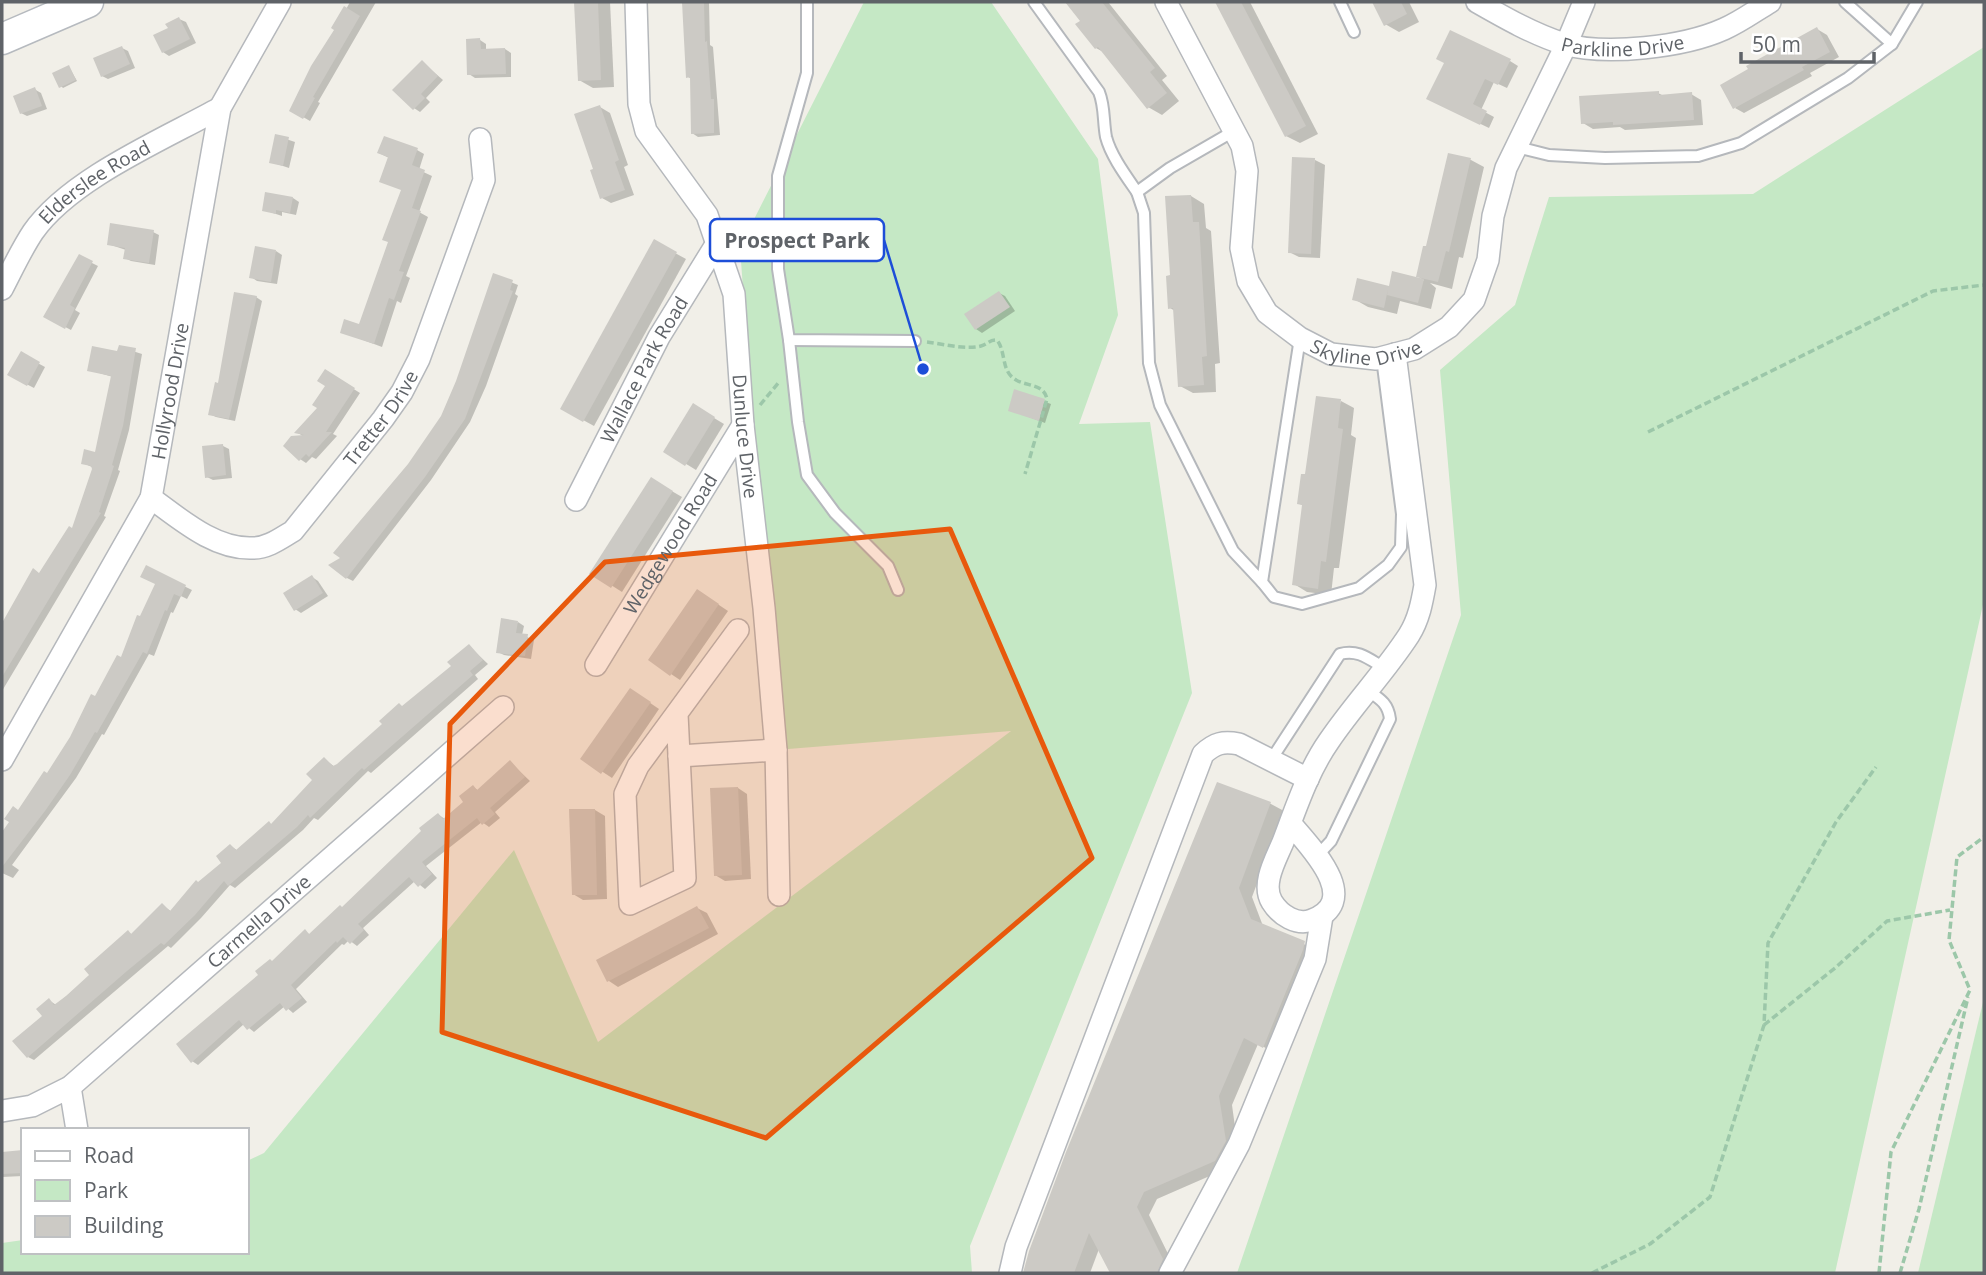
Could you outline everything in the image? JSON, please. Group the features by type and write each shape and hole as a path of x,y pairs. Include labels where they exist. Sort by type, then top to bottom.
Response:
{"street":[{"path":"2,39 88,2"},
{"name":"Hollyrood Drive","path":"2,760 151,498 220,108 280,2"},
{"name":"Dunluce Drive","path":"636,2 639,104 646,131 707,215 734,294 743,425 764,608 776,750 779,895"},
{"name":"Skyline Drive","path":"1166,2 1242,146 1247,171 1241,248 1248,281 1267,313 1300,338 1331,354 1376,359 1414,349 1449,327 1474,300 1488,260 1493,216 1506,168 1584,2"},
{"name":"Parkline Drive","path":"1477,2 1522,27 1566,45 1608,49 1663,46 1723,30 1770,2"},
{"name":"Elderslee Road","path":"2,289 33,232 60,202 90,180 220,108"},
{"name":"Tretter Drive","path":"151,498 194,529 230,545 254,548 274,542 293,531 383,419 402,393 419,359 484,180 480,139"},
{"name":"Wallace Park Road","path":"576,500 659,337 717,243"},
{"path":"1322,916 1307,922 1287,918 1270,901 1268,878 1308,779 1328,742 1410,633 1421,609 1425,585 1388,356"},
{"name":"Wedgewood Road","path":"596,665 743,425"},
{"path":"677,714 685,878 630,904 625,794 638,766 738,630"},
{"name":"Carmella Drive","path":"2,1111 32,1106 70,1087 503,707"},
{"path":"1010,1273 1016,1247 1202,754 1214,744 1239,744 1308,779"},
{"path":"679,756 776,750"},
{"path":"1170,1273 1239,1144 1315,959 1322,916 1331,903 1334,885 1328,870 1290,823"},
{"path":"70,1087 77,1128"}],"lane":[{"path":"807,2 807,73 778,176 778,269 798,422 807,475 835,513 888,566 898,590"},
{"path":"1034,2 1099,92 1104,105 1106,137 1137,192 1144,213 1149,363 1160,405 1233,551 1274,597 1302,604 1359,589 1388,565 1401,547 1402,514 1388,356"},
{"path":"1340,2 1354,32"},
{"path":"1845,2 1892,44"},
{"path":"1517,147 1549,155 1605,158 1698,156 1741,143 1848,78 1892,44 1917,2"},
{"path":"1137,192 1171,168 1234,131"},
{"path":"1262,582 1300,338"},
{"path":"789,340 915,341"},
{"path":"1271,760 1340,654 1351,651 1360,653 1384,668"},
{"path":"1317,856 1331,841 1390,719 1389,708 1385,702 1367,690"}],"path":[{"path":"1648,432 1933,291 1984,285"},
{"path":"915,341 982,346 992,340 998,340 1009,374 1015,380 1045,392 1047,399 1025,474"},
{"path":"743,425 792,368"},
{"path":"1592,1273 1650,1244 1710,1197 1764,1026 1768,943 1836,822 1877,767"},
{"path":"1900,1273 1919,1209 1970,989 1949,940 1957,857 1984,837"},
{"path":"1764,1026 1887,921 1951,910"},
{"path":"1879,1273 1891,1152 1970,989"}],"highlighted area":[{"path":"950,529 1092,858 766,1138 442,1032 450,724 605,562"}],"green space":[{"path":"864,2 991,2 1098,159 1118,315 1079,424 1150,422 1192,693 970,1246 972,1273 2,1273 2,1243 21,1240 21,1254 248,1254 248,1161 264,1153 514,850 598,1042 1011,731 776,750 740,247"},
{"path":"1984,47 1984,600 1835,1273 1237,1273 1461,615 1440,370 1515,305 1549,197 1753,194"},
{"path":"1984,998 1984,1273 1918,1273"}],"building":[{"path":"574,2 598,2 601,80 578,81"},
{"path":"682,2 704,2 705,42 707,41 711,99 714,99 714,133 691,134 690,77 686,78"},
{"path":"1065,2 1102,2 1155,68 1150,72 1167,93 1147,109 1098,47 1095,49 1075,24 1080,21"},
{"path":"1215,2 1241,2 1306,126 1285,137"},
{"path":"1372,2 1401,2 1407,14 1384,26"},
{"path":"344,6 360,16 303,119 289,111 311,66 334,30 331,28"},
{"path":"179,17 190,39 162,53 153,35 168,28 165,24"},
{"path":"1817,27 1830,52 1802,67 1804,70 1733,109 1720,85 1748,69 1746,66"},
{"path":"1450,30 1511,59 1498,85 1485,79 1473,104 1487,111 1480,125 1426,99 1444,63 1436,59"},
{"path":"480,38 481,49 505,48 506,74 467,75 466,39"},
{"path":"122,46 130,64 101,77 93,58"},
{"path":"422,60 438,76 421,94 425,98 413,110 392,90"},
{"path":"69,65 76,80 59,88 52,73"},
{"path":"35,87 42,106 20,114 13,96"},
{"path":"1659,91 1659,95 1692,92 1694,120 1613,125 1613,122 1581,124 1579,96"},
{"path":"600,105 619,160 615,162 625,190 600,199 574,114"},
{"path":"275,134 289,137 283,166 269,163"},
{"path":"384,136 418,148 412,165 425,170 412,208 421,211 399,271 404,272 394,300 389,298 374,344 340,333 344,319 359,324 388,242 382,240 401,190 379,182 388,157 377,153"},
{"path":"1448,153 1471,158 1449,252 1446,251 1438,282 1416,277"},
{"path":"1292,157 1315,158 1311,254 1288,253"},
{"path":"265,192 293,197 290,213 262,211"},
{"path":"1191,195 1193,222 1199,222 1207,356 1202,357 1204,385 1178,387 1173,308 1168,309 1166,276 1170,275 1165,196"},
{"path":"110,223 154,230 149,263 123,259 125,248 107,245"},
{"path":"654,239 677,252 583,422 560,409"},
{"path":"255,246 276,250 271,282 249,278"},
{"path":"79,254 93,261 70,305 75,308 65,329 43,317"},
{"path":"1392,271 1424,279 1418,303 1387,295 1388,289 1384,308 1352,300 1357,278 1389,286"},
{"path":"493,273 513,280 510,290 513,291 465,419 425,477 346,579 328,565 340,558 333,553 408,464 441,416 456,381"},
{"path":"999,291 1010,307 975,330 964,314"},
{"path":"234,292 257,296 229,419 208,415 215,382 218,383"},
{"path":"119,345 136,348 123,426 99,512 101,513 2,677 2,623 33,568 39,573 69,526 72,528 92,469 91,466 81,464 84,449 95,452 111,376 87,371 92,346 117,351"},
{"path":"21,351 40,362 27,386 7,375"},
{"path":"325,369 355,388 326,432 332,432 309,457 306,454 299,461 283,446 291,436 304,435 294,433 317,408 312,405 325,386 317,381"},
{"path":"1014,389 1045,399 1039,421 1008,411"},
{"path":"1316,396 1341,399 1338,428 1343,429 1326,562 1321,561 1318,589 1292,585 1302,505 1297,504 1301,474 1305,474"},
{"path":"693,403 715,417 685,466 663,452"},
{"path":"223,444 226,475 205,478 202,446"},
{"path":"651,477 673,491 611,588 589,574"},
{"path":"146,565 186,585 181,597 174,594 147,654 143,652 70,775 2,867 2,832 9,822 4,819 13,806 18,810 44,771 47,773 70,737 91,694 95,696 117,655 121,657 137,615 140,616 155,584 140,577"},
{"path":"312,575 323,593 294,611 283,593"},
{"path":"697,589 719,604 670,676 648,660"},
{"path":"501,618 518,621 516,633 528,634 525,656 496,653"},
{"path":"469,644 483,660 470,671 473,675 228,886 224,881 164,945 161,943 127,971 27,1058 12,1041 42,1016 36,1009 49,998 54,1005 66,996 89,975 84,969 128,930 131,934 162,903 170,911 196,880 198,882 221,863 216,856 230,844 236,850 269,821 271,824 312,780 306,774 324,757 333,766 337,764 382,724 379,721 399,703 402,706 451,666 447,662"},
{"path":"630,688 651,702 601,774 580,759"},
{"path":"510,760 525,777 490,808 495,814 482,825 477,818 422,862 432,874 418,887 409,877 358,924 364,930 350,944 343,937 337,943 336,941 291,985 302,998 286,1011 280,1003 247,1030 239,1020 191,1063 176,1044 258,975 255,971 270,959 272,961 305,929 309,934 340,905 342,907 421,831 419,828 438,813 443,819 463,802 459,796 473,785 477,790"},
{"path":"1217,782 1271,802 1239,888 1251,919 1305,941 1303,950 1263,1048 1244,1038 1219,1096 1226,1141 1215,1161 1144,1192 1137,1207 1163,1259 1157,1273 1110,1273 1089,1233 1074,1273 1023,1273 1066,1152"},
{"path":"738,787 742,875 714,876 710,788"},
{"path":"569,809 595,809 597,895 572,895"},
{"path":"697,906 709,928 607,982 596,960"},
{"path":"21,1150 21,1173 2,1174 2,1152"}],"place":[{"name":"Prospect Park","path":"923,369"}]}
